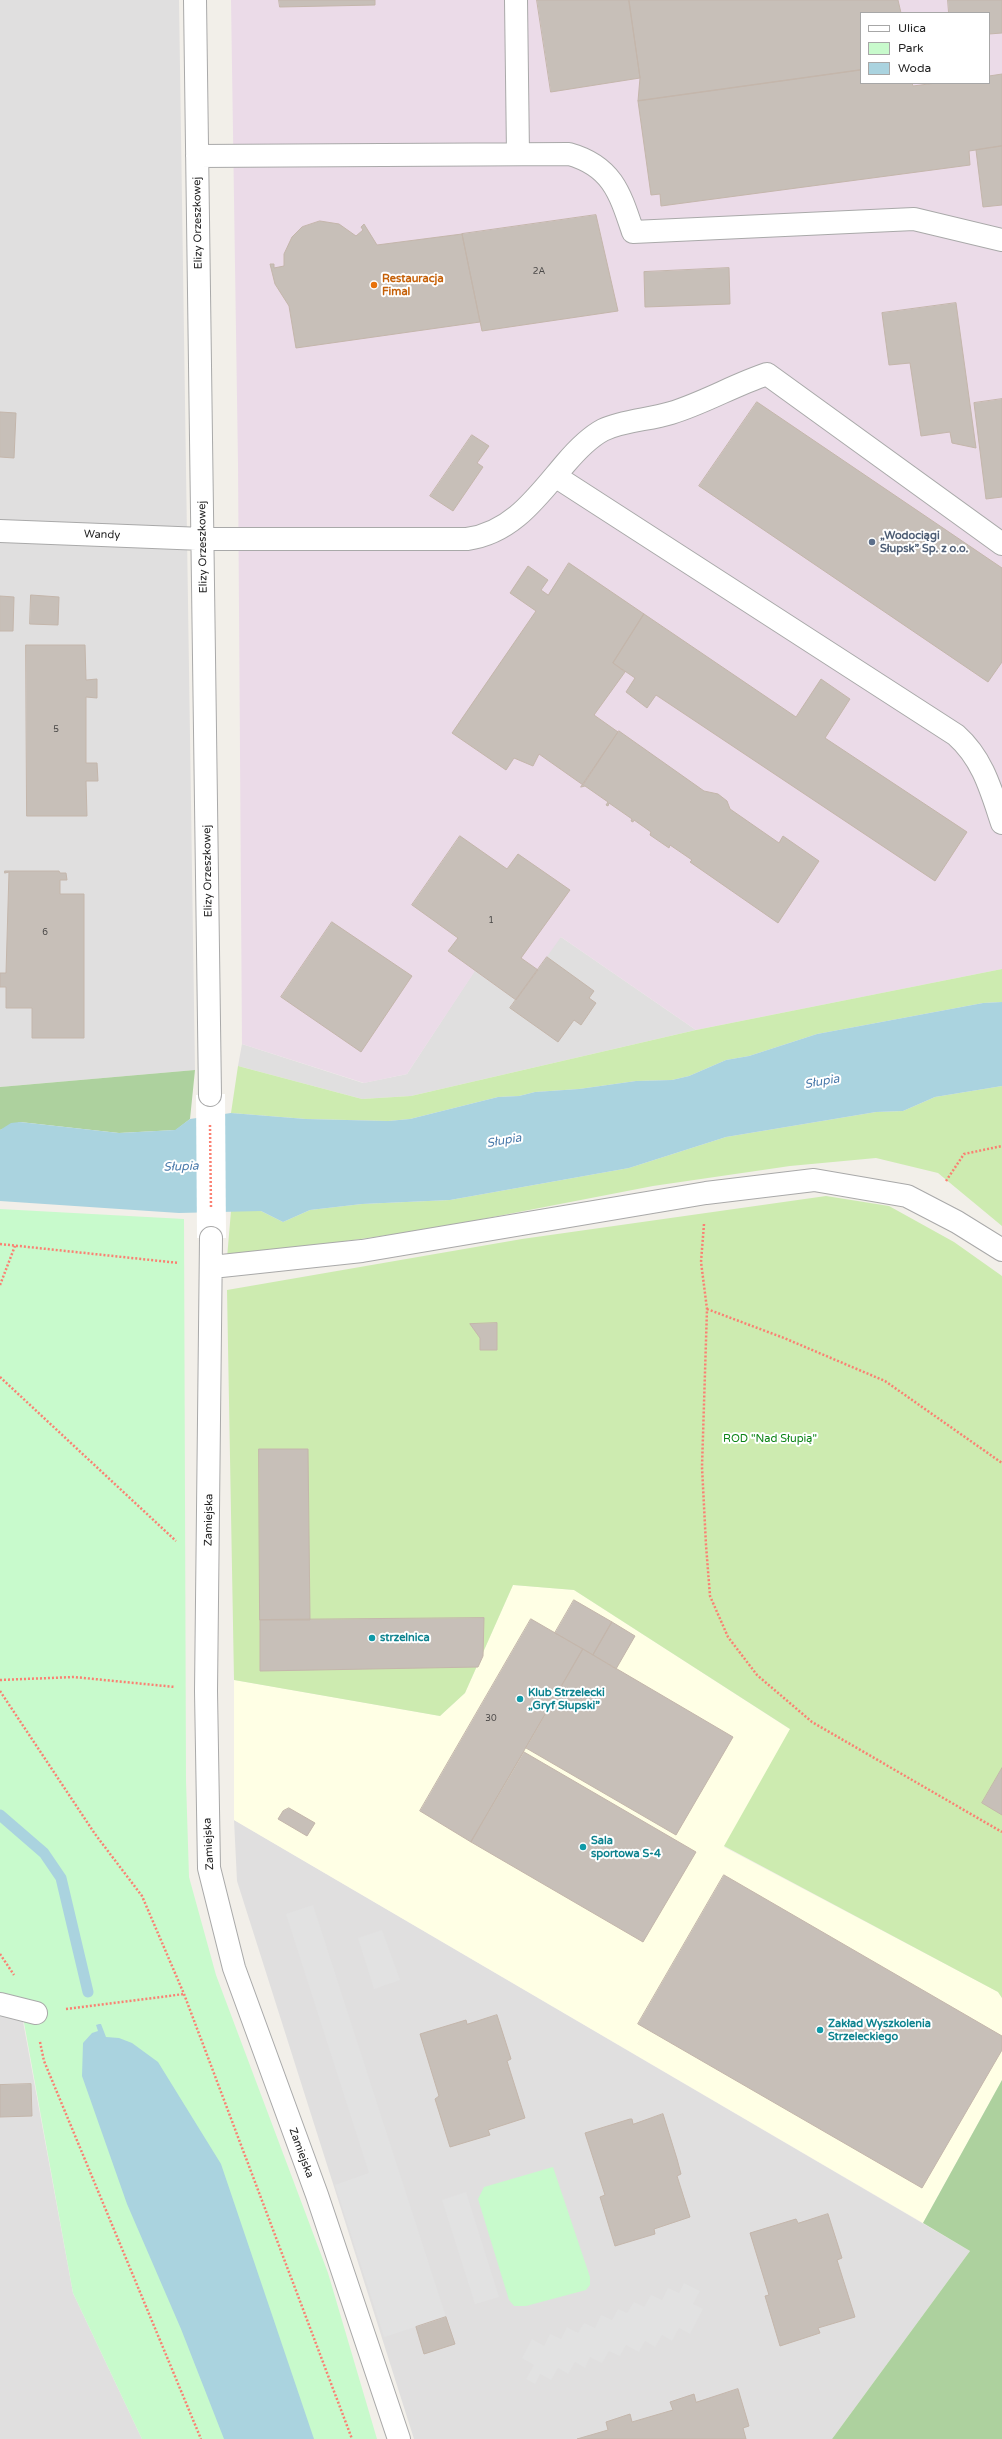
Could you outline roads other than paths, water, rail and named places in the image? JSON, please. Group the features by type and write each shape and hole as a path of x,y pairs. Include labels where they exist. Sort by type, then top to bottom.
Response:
{"street":[{"name":"Elizy Orzeszkowej","path":"195,0 210,1094"},
{"path":"516,0 518,154"},
{"path":"197,156 569,154 598,166 617,189 633,232 914,219 1002,240"},
{"name":"Wandy","path":"0,531 203,539 467,540 484,537 498,531 519,516 589,439 604,430 686,408 740,383 767,374 1002,544"},
{"path":"555,476 956,735 970,748 982,766 1002,823"},
{"path":"211,1238 212,1267 362,1251 706,1193 814,1180 907,1196 957,1222 1002,1250"},
{"name":"Zamiejska","path":"212,1267 209,1571 206,1692 209,1868 234,1968 317,2195 399,2439"},
{"path":"0,2004 36,2013"}],"water":[{"name":"Słupia","path":"1002,1002 1002,1086 935,1097 903,1111 876,1112 726,1137 629,1168 450,1200 362,1204 310,1210 283,1222 261,1211 179,1213 0,1201 0,1130 11,1123 20,1122 119,1133 175,1130 190,1119 231,1113 306,1119 388,1121 410,1119 498,1097 519,1096 535,1092 579,1089 636,1081 672,1080 689,1076 726,1060 749,1056 817,1034 983,1003"},
{"path":"101,2024 106,2037 119,2038 132,2043 158,2062 221,2164 314,2439 224,2439 181,2329 127,2204 82,2076 83,2043 92,2033 98,2031 96,2025"}],"waterway":[{"path":"0,1815 44,1853 61,1878 88,1992"}],"place":[{"name":"Restauracja Fimal","path":"374,285"},
{"name":"„Wodociągi Słupsk” Sp. z o.o.","path":"872,542"},
{"name":"strzelnica","path":"372,1638"},
{"name":"Klub Strzelecki „Gryf Słupski”","path":"520,1699"},
{"name":"Sala sportowa S-4","path":"583,1847"},
{"name":"Zakład Wyszkolenia Strzeleckiego","path":"820,2030"}],"park label":[{"name":"ROD \"Nad Słupią\"","path":"770,1439"}]}
